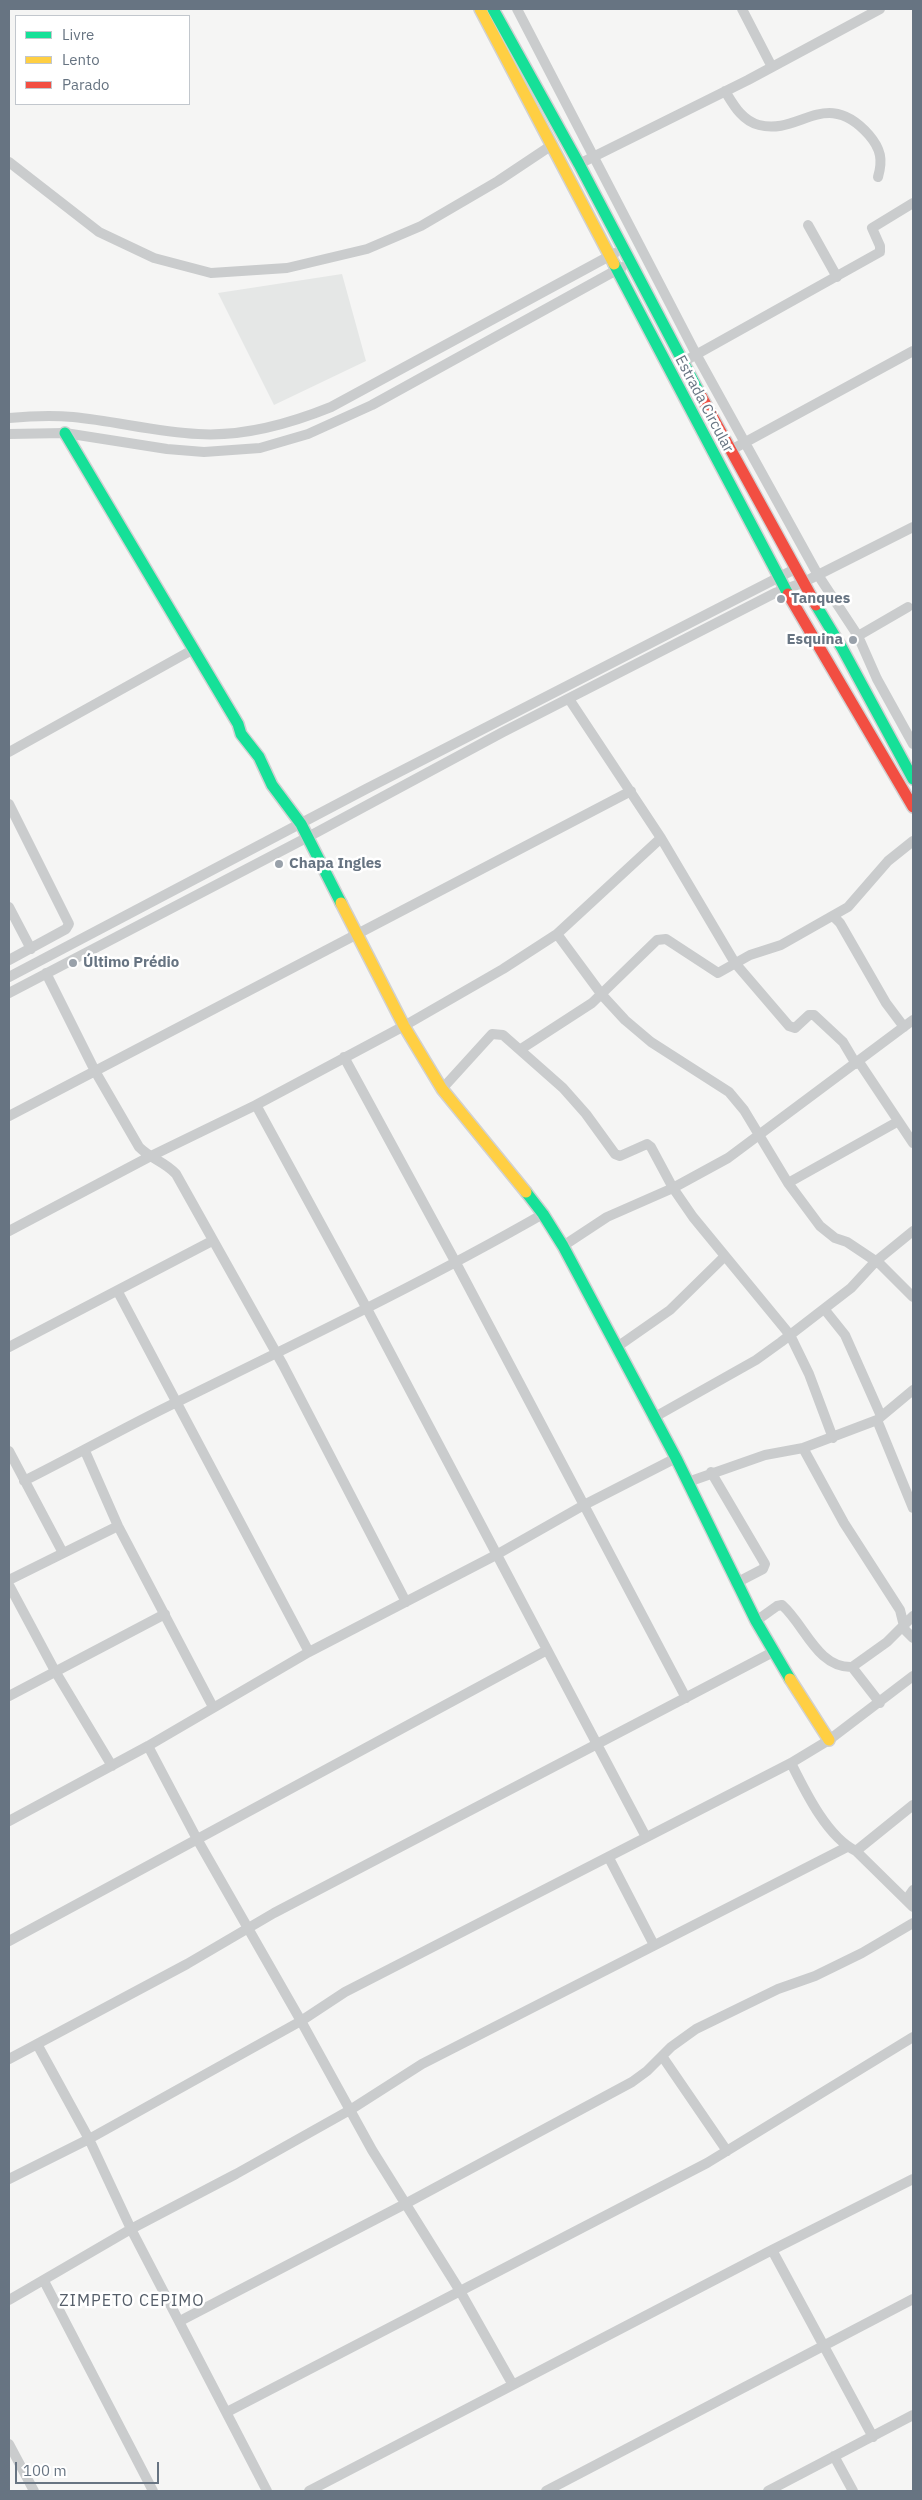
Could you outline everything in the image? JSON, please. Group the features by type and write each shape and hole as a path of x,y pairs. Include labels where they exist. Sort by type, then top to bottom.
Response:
{"main road":[{"name":"Estrada Circular","path":"480,9 785,589 913,807"},
{"path":"493,9 579,164 623,251 802,583 842,648 913,779"},
{"path":"65,433 238,724 241,734 258,757 272,785 302,824 404,1026 442,1089 543,1214 563,1246 676,1458 736,1584 804,1703 829,1740"}],"street":[{"path":"517,9 696,354 747,443 818,575 858,636 877,679 913,744"},
{"path":"742,9 772,67"},
{"path":"579,164 772,67 880,9"},
{"path":"724,91 746,119 766,127 820,113 844,116 859,125 877,147 882,160 878,177"},
{"path":"9,162 99,232 154,258 211,273 287,268 367,249 421,226 498,181 552,145"},
{"path":"683,362 880,252 880,246 872,228 913,203"},
{"path":"808,225 836,277"},
{"path":"9,418 73,417 199,434 241,432 299,420 332,407 608,255 623,251"},
{"path":"9,434 65,433 167,449 204,452 238,451 268,446 308,434 372,405 630,263"},
{"path":"731,450 913,351"},
{"path":"9,993 308,837 439,766 785,589 802,583 913,527"},
{"path":"9,977 778,575 795,569"},
{"path":"858,636 908,607"},
{"path":"9,752 194,649"},
{"path":"569,699 661,838 735,963 786,1023 795,1028 809,1015 814,1015 843,1042 897,1122 911,1136"},
{"path":"9,1116 631,791"},
{"path":"9,805 69,924 66,928 9,960"},
{"path":"9,1231 404,1026 510,965 557,934 661,838"},
{"path":"522,1048 602,995 657,940 666,939 715,972 750,955 781,945 834,917 848,907 888,861 913,840"},
{"path":"9,908 31,949"},
{"path":"834,917 840,923 886,1003 904,1027"},
{"path":"557,934 602,995 625,1020 651,1042 729,1092 760,1135 788,1184 820,1226 835,1238 860,1250 913,1297"},
{"path":"46,973 95,1071 139,1147 149,1157 166,1164 176,1174 276,1355 406,1602"},
{"path":"563,1246 607,1217 673,1188 728,1158 913,1020"},
{"path":"442,1089 492,1034 503,1035 522,1048 563,1088 586,1114 616,1154 620,1156 647,1144 652,1147 673,1188 724,1256 790,1335 806,1366 833,1438"},
{"path":"344,1057 456,1263 686,1698"},
{"path":"256,1104 366,1307 646,1838"},
{"path":"788,1184 897,1122"},
{"path":"24,1481 456,1263 543,1214"},
{"path":"653,1418 756,1360 825,1310 851,1288 875,1262 913,1230"},
{"path":"9,1347 118,1292 212,1241"},
{"path":"617,1347 670,1310 724,1256"},
{"path":"118,1292 309,1652"},
{"path":"825,1310 846,1335 913,1508"},
{"path":"688,1482 711,1472 765,1455 803,1448 833,1438 879,1418 913,1390"},
{"path":"803,1448 844,1523 900,1610 903,1625 913,1638"},
{"path":"9,1451 12,1464 24,1481 63,1552"},
{"path":"85,1451 118,1526 213,1707"},
{"path":"9,1821 148,1746 309,1652 496,1555 676,1458"},
{"path":"711,1472 765,1564 763,1569 736,1584"},
{"path":"9,1580 118,1526"},
{"path":"9,1585 55,1671 112,1766"},
{"path":"756,1621 777,1606 782,1605 817,1649 834,1665 852,1667 901,1631 903,1625 913,1616"},
{"path":"9,1696 165,1614"},
{"path":"9,1941 547,1650"},
{"path":"9,2059 274,1913 774,1652"},
{"path":"852,1667 880,1703"},
{"path":"9,2179 89,2139 301,2021 345,1992 792,1763 829,1740 911,1682"},
{"path":"148,1746 197,1839 350,2110 405,2204 460,2291 512,2385"},
{"path":"792,1763 808,1797 851,1849 909,1904 913,1890"},
{"path":"9,2300 131,2229 236,2174 350,2110 375,2092 422,2064 654,1945 851,1849 913,1805"},
{"path":"609,1858 654,1945"},
{"path":"180,2321 405,2204 632,2082 696,2029 716,2018 778,1989 815,1976 862,1953 913,1923"},
{"path":"227,2412 727,2151 913,2037"},
{"path":"37,2044 89,2139 131,2229 267,2491"},
{"path":"662,2056 727,2151"},
{"path":"309,2491 772,2250 913,2179"},
{"path":"772,2250 873,2437"},
{"path":"44,2281 153,2491"},
{"path":"546,2491 913,2299"},
{"path":"768,2491 913,2415"},
{"path":"9,2444 34,2491"},
{"path":"834,2456 853,2491"}],"shaded area":[{"path":"342,274 366,361 274,405 218,293"}],"traffic: fast":[{"path":"493,9 579,164 700,394"},
{"path":"614,264 788,594"},
{"path":"65,433 238,724 241,734 259,757 272,785 301,824 341,903"},
{"path":"816,605 842,648 913,779"},
{"path":"526,1192 543,1214 563,1246 676,1458 756,1621 790,1679"}],"traffic: slow":[{"path":"480,9 614,264"},
{"path":"341,903 404,1026 442,1089 526,1192"},
{"path":"790,1679 829,1740"}],"traffic: jam":[{"path":"700,394 816,605"},
{"path":"788,594 913,807"}],"place":[{"name":"Tanques","path":"781,599"},
{"name":"Esquina","path":"853,640"},
{"name":"Chapa Ingles","path":"279,864"},
{"name":"Último Prédio","path":"73,963"}],"district":[{"name":"ZIMPETO CEPIMO","path":"132,2301"}]}
